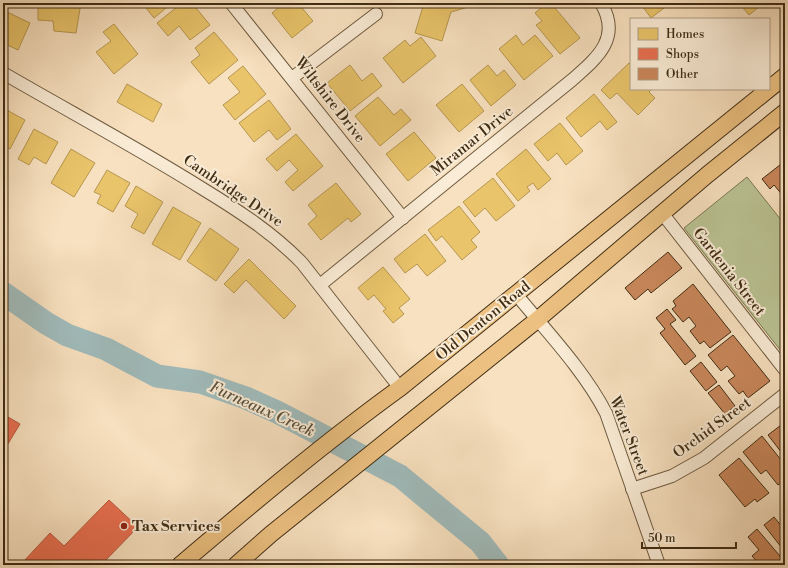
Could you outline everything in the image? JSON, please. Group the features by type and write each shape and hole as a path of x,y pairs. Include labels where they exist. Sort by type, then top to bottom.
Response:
{"main road":[{"name":"Old Denton Road","path":"770,88 785,76"},
{"name":"Old Denton Road","path":"180,565 242,512 370,410 400,388 768,90"},
{"path":"236,565 271,534 537,320 662,213 785,112"}],"street":[{"name":"Wiltshire Drive","path":"231,3 403,218"},
{"name":"Miramar Drive","path":"320,285 595,60 609,38 609,28 605,9 601,3"},
{"path":"292,78 376,14"},
{"name":"Cambridge Drive","path":"3,73 162,162 260,225 285,245 320,285 400,388"},
{"name":"Gardenia Street","path":"662,213 785,370"},
{"name":"Water Street","path":"516,294 588,382 606,414 659,565"},
{"name":"Orchid Street","path":"632,489 672,476 704,458 785,394"}],"green space":[{"path":"747,177 785,225 785,356 684,228"}],"building: Homes":[{"path":"44,3 81,3 76,33 54,31 53,21 38,20 38,6 44,7"},
{"path":"142,3 172,3 154,18"},
{"path":"182,3 192,3 210,25 190,40 179,26 168,36 157,23"},
{"path":"284,3 308,3 302,8 313,21 292,38 272,13"},
{"path":"424,3 464,3 465,8 451,12 442,41 415,33"},
{"path":"547,3 551,3 580,38 560,54 536,25 542,21 535,13"},
{"path":"640,3 661,3 664,8 651,18"},
{"path":"739,3 764,3 749,15"},
{"path":"3,10 30,23 18,50 3,43"},
{"path":"114,24 138,54 114,74 96,52 111,41 103,32"},
{"path":"214,32 238,60 209,84 191,62 200,55 195,48"},
{"path":"516,35 523,45 535,35 553,56 524,80 499,49"},
{"path":"421,37 436,56 403,83 383,58 405,40 410,46"},
{"path":"629,63 630,90 651,90 649,92 655,98 638,115 617,93 610,99 601,90"},
{"path":"350,65 362,81 372,73 382,86 350,111 327,83"},
{"path":"488,65 497,76 504,70 516,85 491,106 470,80"},
{"path":"243,66 266,94 235,120 223,105 240,92 228,78"},
{"path":"127,84 162,104 153,122 117,102"},
{"path":"462,84 484,111 459,132 436,105"},
{"path":"594,94 617,122 607,130 600,121 581,137 566,118"},
{"path":"378,97 394,115 401,109 411,120 380,146 355,116"},
{"path":"269,100 291,129 277,140 269,130 254,142 239,123"},
{"path":"3,108 25,120 10,149 3,145"},
{"path":"560,123 583,151 566,165 557,153 548,161 534,144"},
{"path":"34,129 58,142 46,164 34,157 29,165 18,159"},
{"path":"414,132 436,158 408,181 386,154"},
{"path":"296,134 323,166 293,191 285,182 298,170 289,160 277,171 266,159"},
{"path":"71,149 95,163 74,197 51,183"},
{"path":"526,149 551,179 538,190 533,183 527,187 530,191 518,201 496,174"},
{"path":"107,170 130,183 113,212 97,203 101,195 94,192"},
{"path":"493,178 515,206 496,221 485,208 475,217 463,202"},
{"path":"336,183 361,214 351,222 348,218 321,240 308,224 317,216 308,205"},
{"path":"136,186 163,202 144,234 131,227 138,214 125,206"},
{"path":"459,206 480,232 471,240 477,247 462,260 442,236 436,241 428,230"},
{"path":"173,207 201,223 180,260 152,244"},
{"path":"210,228 239,249 216,281 187,261"},
{"path":"425,234 446,261 427,276 417,264 405,273 394,259"},
{"path":"249,259 296,306 284,319 246,280 234,293 224,284"},
{"path":"383,267 410,299 399,308 404,314 393,323 383,311 386,309 374,295 368,300 358,288"}],"building: Shops":[{"path":"3,414 20,424 3,452"},
{"path":"109,500 138,527 101,565 26,565 23,562 50,533 64,546"}],"building: Other":[{"path":"785,161 784,197 774,185 770,189 762,179"},
{"path":"668,252 682,268 651,293 648,289 635,300 625,288"},
{"path":"693,284 731,332 710,348 704,341 700,344 690,331 696,326 689,317 683,322 672,309 676,306 673,301"},
{"path":"667,309 676,320 670,324 696,356 685,365 660,333 665,329 656,318"},
{"path":"733,335 770,381 748,398 743,391 739,394 728,381 735,376 727,366 721,371 708,355"},
{"path":"701,362 717,382 706,391 690,371"},
{"path":"719,385 735,406 725,414 708,393"},
{"path":"785,422 785,457 768,435"},
{"path":"762,436 785,465 785,480 778,485 766,470 761,474 743,452"},
{"path":"739,458 769,493 757,502 755,499 745,507 719,475"},
{"path":"774,517 783,528 785,526 785,552 764,525"},
{"path":"757,529 785,562 785,565 760,565 752,556 759,550 748,537"}],"waterway":[{"name":"Furneaux Creek","path":"3,293 46,323 67,335 106,349 157,376 200,382 246,398 277,412 400,476 480,542 498,565"}],"place":[{"name":"Tax Services","path":"124,526"}]}
